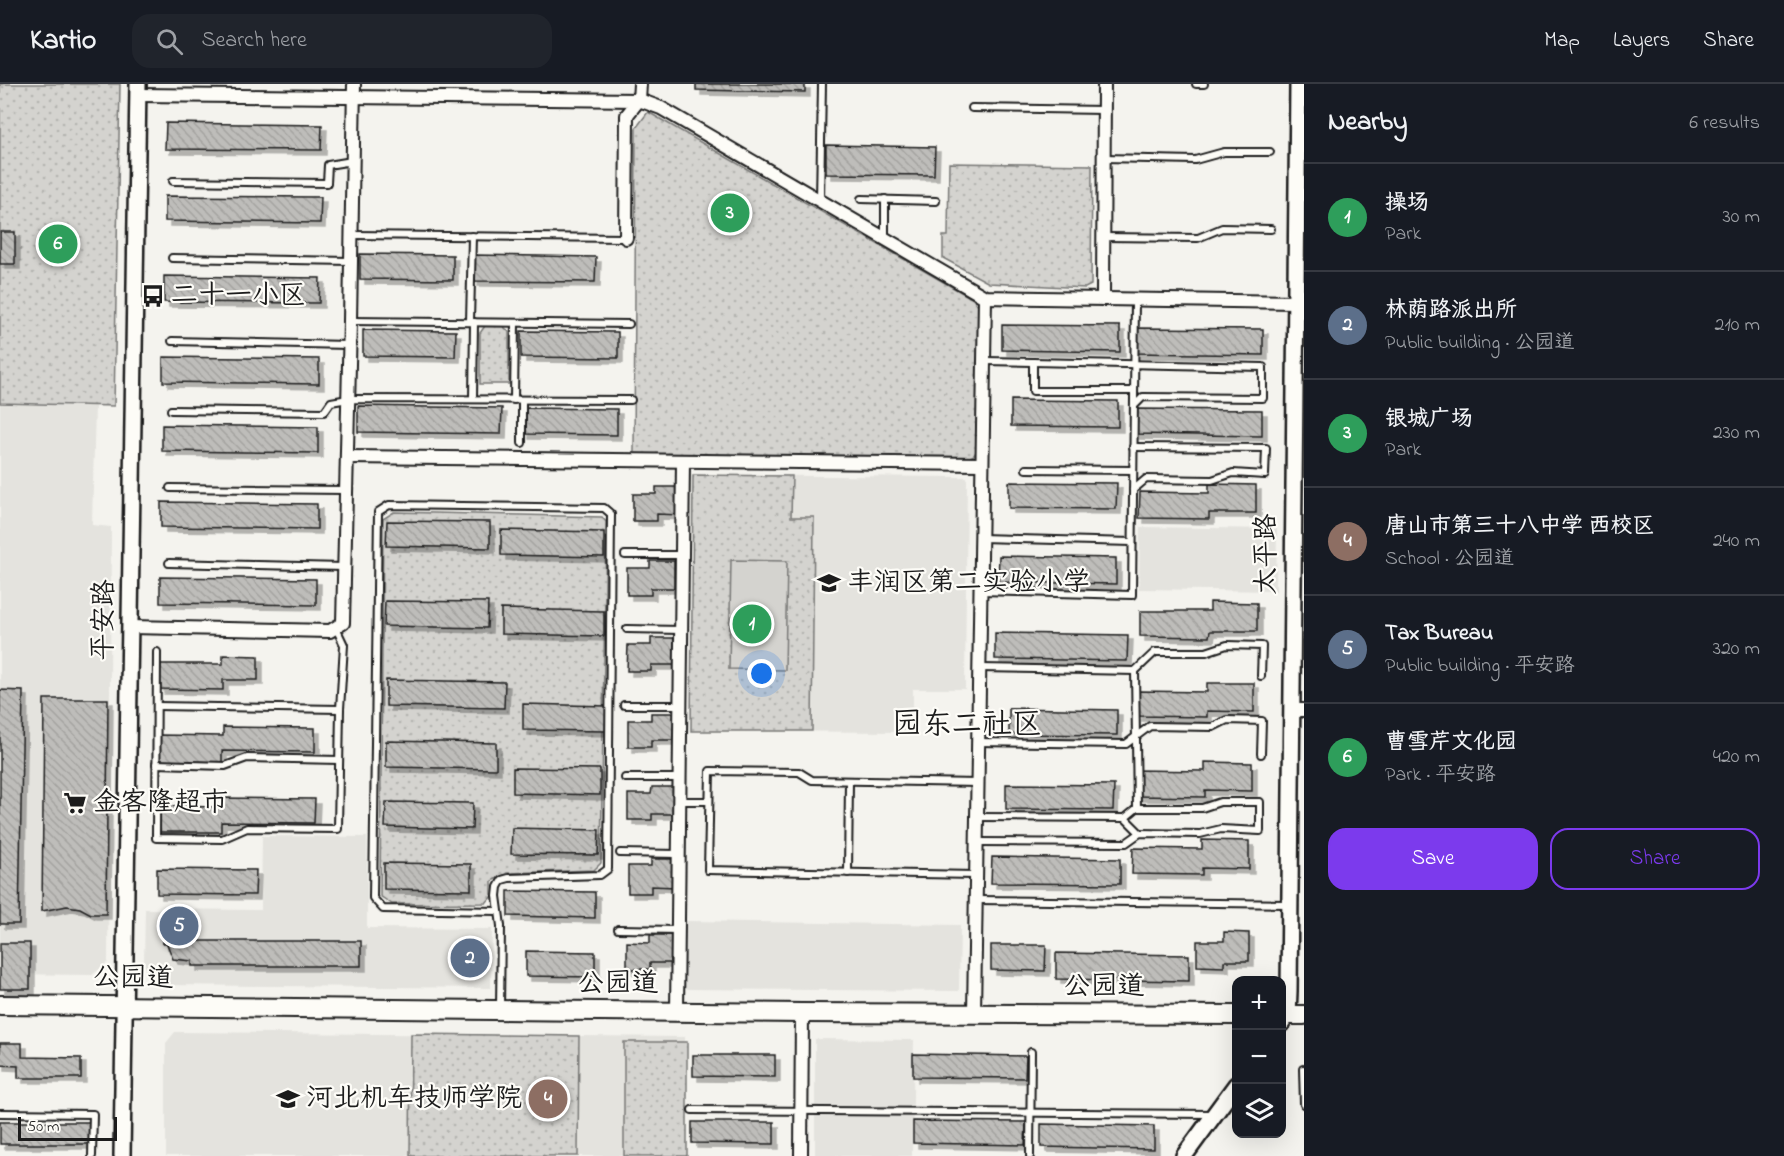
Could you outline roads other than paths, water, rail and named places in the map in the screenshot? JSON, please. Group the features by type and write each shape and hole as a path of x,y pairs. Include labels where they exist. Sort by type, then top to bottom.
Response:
{"main road":[{"name":"公园道","path":"0,1005 802,1014 1232,1015"}],"street":[{"path":"130,627 330,631 343,623 354,84"},
{"path":"626,238 627,116 639,100 640,84"},
{"path":"1103,299 1104,84"},
{"name":"太平路","path":"1289,1017 1290,904 1298,710 1299,443 1294,302 1300,244 1298,84"},
{"path":"138,89 353,97 639,100 661,108 985,297 1294,302"},
{"name":"平安路","path":"122,1156 138,89"},
{"path":"974,1013 985,297"},
{"path":"347,457 982,464"},
{"path":"676,1012 683,460"},
{"path":"801,1156 802,1014"},
{"path":"1184,1156 1232,1090"}],"lane":[{"path":"820,200 822,84"},
{"path":"1196,84 1204,84"},
{"path":"972,108 1104,110"},
{"path":"1104,158 1195,160 1224,152 1270,152"},
{"path":"173,181 327,183 328,165 352,161"},
{"path":"861,199 936,201"},
{"path":"885,200 885,238"},
{"path":"1103,237 1198,238 1222,228 1271,229"},
{"path":"351,235 626,238"},
{"path":"472,236 473,399"},
{"path":"172,258 351,261"},
{"path":"981,591 1132,595 1135,300"},
{"path":"350,321 630,324"},
{"path":"514,400 515,323"},
{"path":"172,341 350,345"},
{"path":"984,361 1263,367 1263,398 1143,397 1134,406"},
{"path":"1032,362 1032,391 1134,391"},
{"path":"171,410 324,412 331,402 348,399 631,400"},
{"path":"522,400 522,443"},
{"path":"1133,447 1266,448 1265,475 1233,473 1212,480 1146,479 1133,490"},
{"path":"1026,469 1133,470"},
{"path":"170,488 345,490"},
{"path":"498,911 383,909 373,898 378,512 389,505 604,508 611,514 608,869 600,875 502,880 498,887 498,911 501,926 500,1010"},
{"path":"981,538 1132,542"},
{"path":"626,555 682,555"},
{"path":"169,563 344,567"},
{"path":"157,652 156,838 222,839 247,828 338,829 340,709 344,645 336,628"},
{"path":"627,629 681,630"},
{"path":"1137,808 1136,671 1155,652 1206,652 1227,645 1262,646 1261,676"},
{"path":"980,668 1136,671"},
{"path":"624,705 680,705"},
{"path":"157,706 340,709"},
{"path":"978,742 1126,744 1150,726 1213,727 1227,720 1262,721 1261,754"},
{"path":"156,764 225,766 247,758 339,760"},
{"path":"976,875 708,870 709,801 710,771 799,772 812,780 978,783"},
{"path":"625,778 679,778"},
{"path":"848,873 849,781"},
{"path":"679,801 709,801"},
{"path":"977,818 1125,818 1137,808 1202,808 1220,802 1260,802 1260,831 1221,829 1200,834 1140,833 1126,843 977,842"},
{"path":"1125,818 1140,833"},
{"path":"620,853 678,854"},
{"path":"976,900 1290,904"},
{"path":"618,929 678,930"},
{"path":"1030,1156 1031,1052"},
{"path":"1303,1069 1304,1104"},
{"path":"692,1110 1215,1114"},
{"path":"0,1113 93,1113 92,1156"}],"place":[{"name":"银城广场","path":"730,213"},
{"name":"曹雪芹文化园","path":"58,244"},
{"name":"二十一小区","path":"153,296"},
{"name":"丰润区第二实验小学","path":"829,583"},
{"name":"操场","path":"752,624"},
{"name":"金客隆超市","path":"75,803"},
{"name":"Tax Bureau","path":"179,926"},
{"name":"林荫路派出所","path":"470,958"},
{"name":"河北机车技师学院","path":"288,1099"},
{"name":"唐山市第三十八中学 西校区","path":"548,1099"}],"district":[{"name":"园东二社区","path":"967,726"}]}
